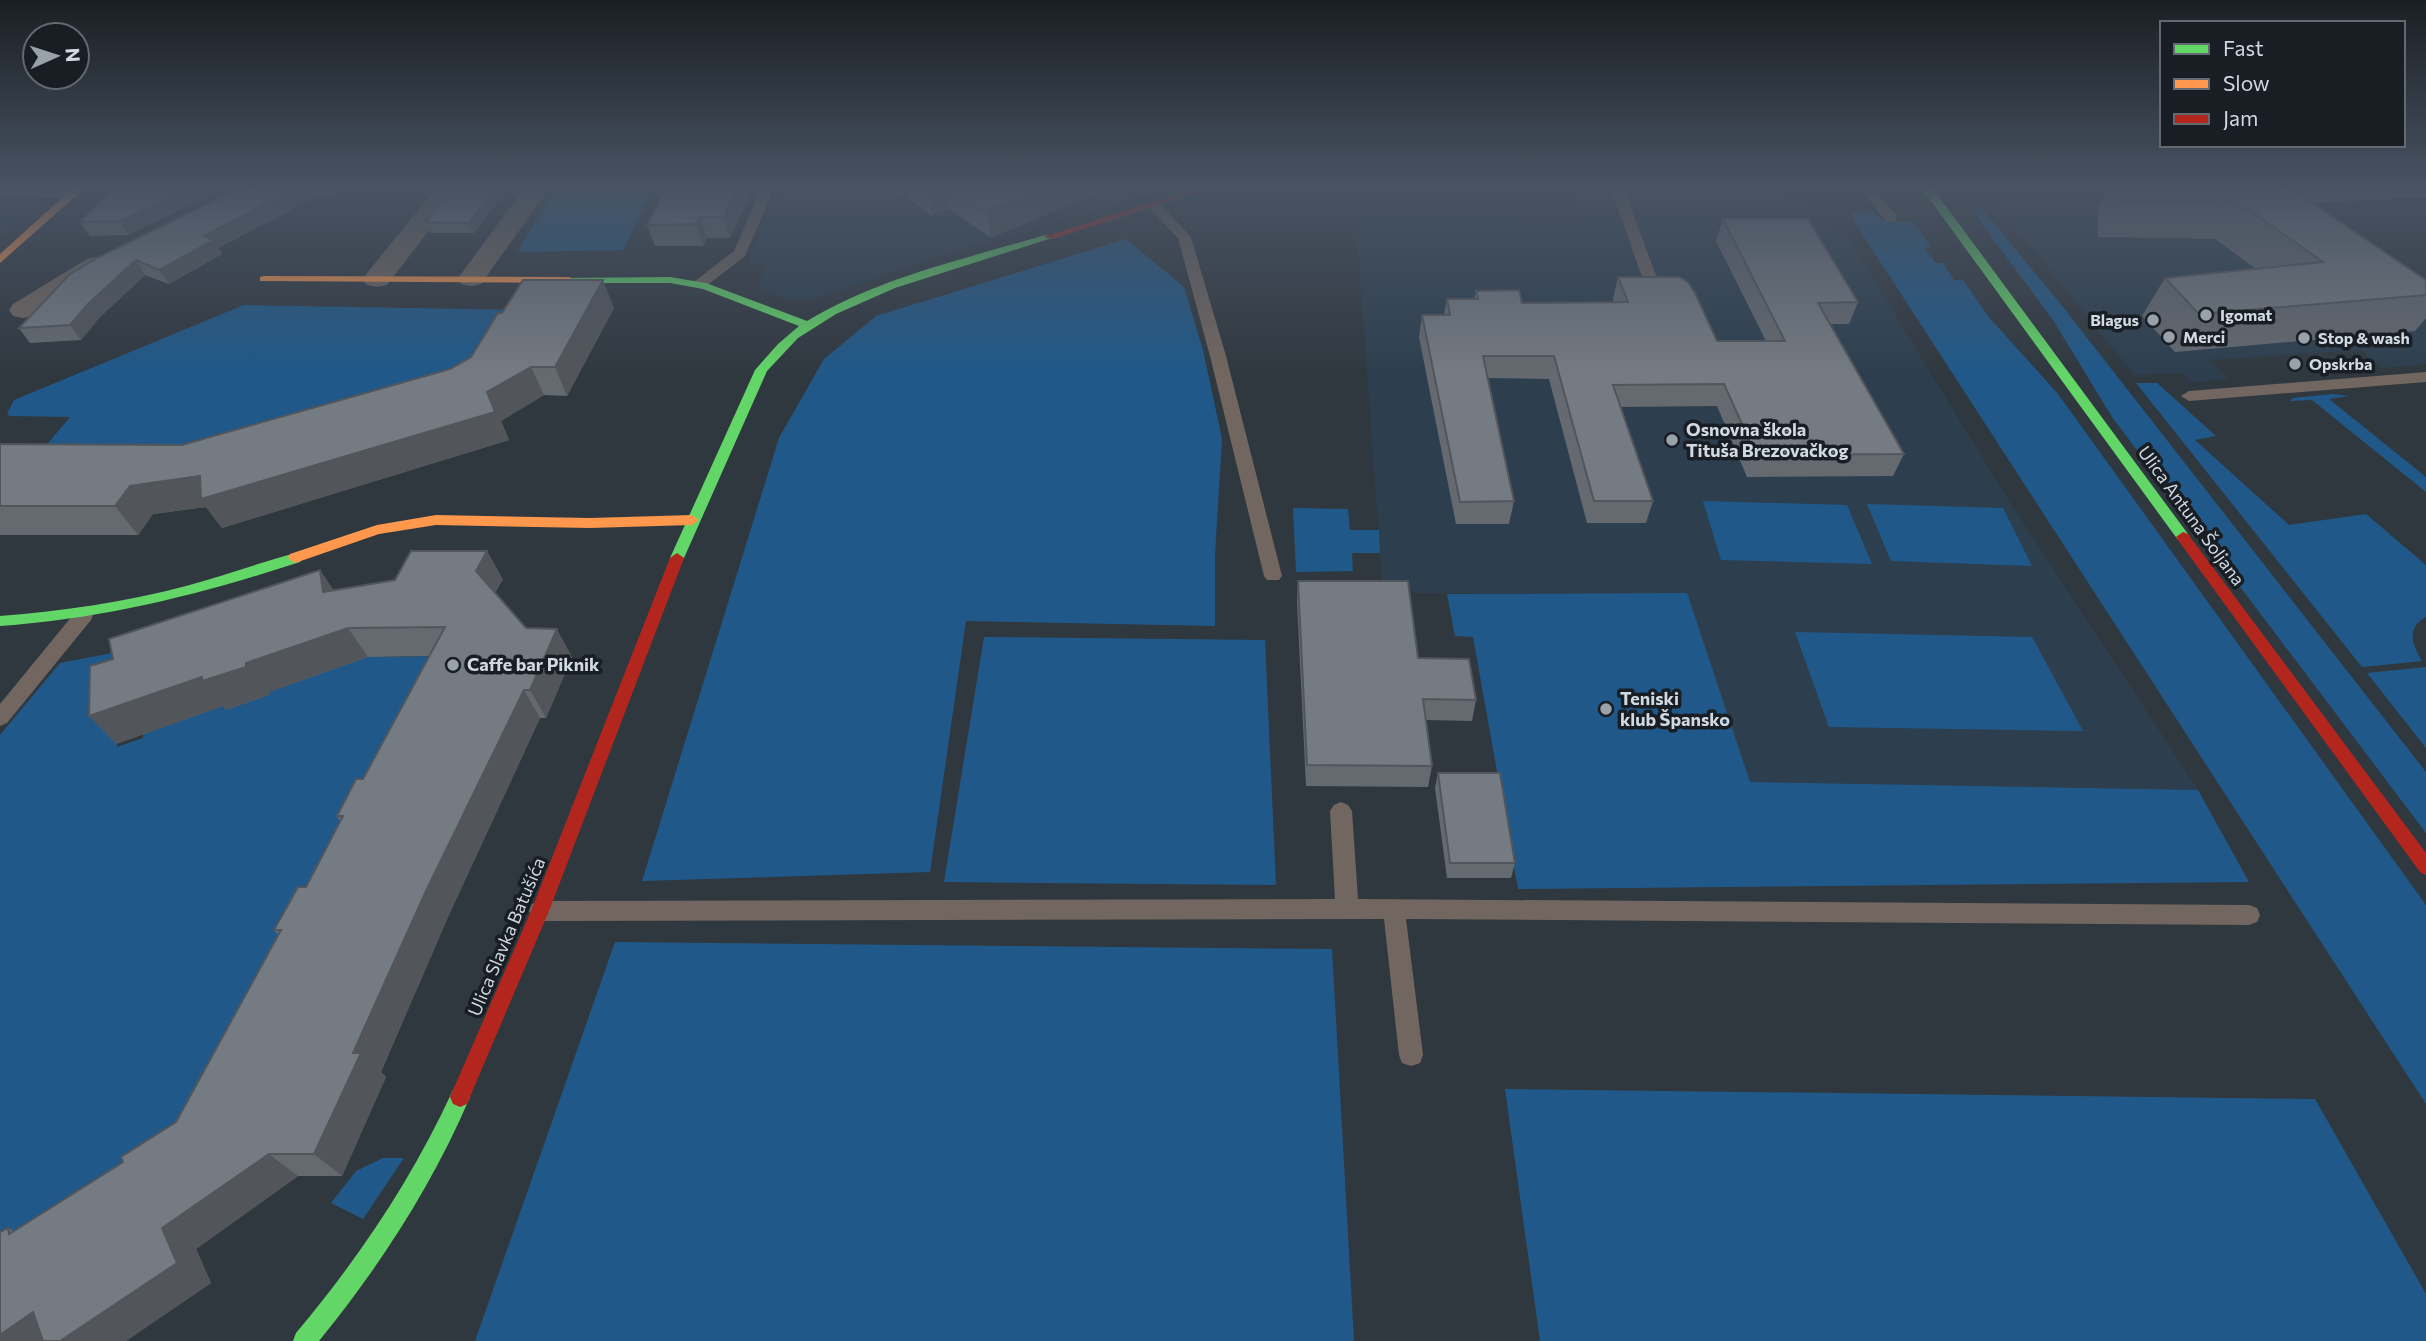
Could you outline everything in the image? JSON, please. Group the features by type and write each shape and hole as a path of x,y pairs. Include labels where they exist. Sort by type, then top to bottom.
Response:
{"street":[{"path":"377,279 401,249"},
{"path":"471,278 493,249"},
{"name":"Ulica Slavka Batušića","path":"304,1341 339,1300 399,1216 453,1114 540,911 692,520 761,370 780,346 808,325 846,304 903,283 1015,249"},
{"name":"Ulica Antuna Šoljana","path":"1971,249 2426,867"},
{"path":"23,310 99,263 124,251"},
{"path":"264,279 638,279 700,284 808,325"},
{"path":"0,621 84,615 169,597 390,527 457,519 577,523 692,520"}],"lane":[{"path":"700,284 740,253 742,249"},
{"path":"1187,249 1219,356 1273,576"},
{"path":"1639,249 1648,274 1654,282 1689,300"},
{"path":"2189,396 2426,377"},
{"path":"0,719 84,615"},
{"path":"1341,811 1347,909"},
{"path":"540,911 1394,909 2249,915"},
{"path":"1394,909 1411,1055"}],"shaded area":[{"path":"520,249 624,249 623,250 518,252"},
{"path":"754,249 967,249 823,297 794,301 758,289 765,266 748,262"},
{"path":"1095,249 1138,249 1184,287 1203,350 1222,439 1215,554 1215,626 966,621 930,872 642,881 779,438 824,359 876,316"},
{"name":"Osnovna škola Tituša Brezovačkog","path":"1358,249 1855,249 2007,498 2198,790 1750,782 1686,593 1383,593"},
{"path":"1872,249 1924,249 1936,263 1943,263 1954,280 1963,280 1988,316 2058,394 2426,905 2426,1104"},
{"path":"2000,249 2015,249 2063,307 2426,772 2426,833 2112,417 2053,320"},
{"path":"2032,249 2323,249 2426,320 2426,364 2382,368 2361,350 2209,360 2229,379 2192,382 2183,373 2134,375"},
{"path":"244,305 522,310 467,389 248,458 23,473 70,417 10,416 7,414 14,400"},
{"path":"2136,383 2157,383 2216,436 2195,440 2289,525 2366,514 2426,565 2426,617 2413,631 2414,643 2422,661 2362,667"},
{"path":"2333,394 2349,396 2329,399 2426,477 2426,492 2312,400 2290,401 2293,398"},
{"path":"1703,501 1847,505 1872,564 1721,560"},
{"path":"1867,504 2003,508 2032,566 1891,561"},
{"path":"1293,508 1348,509 1350,530 1379,530 1380,553 1352,553 1353,571 1296,572"},
{"name":"Teniski klub Špansko","path":"1687,593 1750,782 2198,790 2249,882 1518,889 1473,637 1455,636 1447,594"},
{"path":"1795,632 2032,637 2083,731 1829,727"},
{"path":"984,637 1265,640 1276,885 944,882"},
{"path":"138,648 116,695 117,747 143,738 143,734 226,705 227,709 268,695 269,692 372,653 386,657 438,656 248,1080 0,1269 0,735 60,663"},
{"path":"2426,667 2426,748 2367,673"},
{"path":"615,942 1332,949 1354,1341 475,1341"},
{"path":"1505,1089 2315,1099 2426,1294 2426,1341 1540,1341"},
{"path":"383,1158 404,1158 363,1219 331,1203 356,1171"}],"building":[{"path":"116,249 198,249 159,270 136,260 88,304 70,325 19,328 70,274"},
{"path":"1738,249 1826,249 1858,302 1818,303 1904,454 1756,455 1724,384 1613,385 1653,501 1594,501 1554,356 1483,356 1514,501 1460,502 1422,315 1450,315 1447,299 1478,299 1476,291 1519,290 1522,303 1628,302 1618,277 1679,277 1688,282 1695,293 1717,341 1785,341"},
{"path":"2304,249 2380,249 2426,280 2426,295 2199,314 2165,278 2323,262"},
{"path":"523,280 603,280 555,367 531,367 487,392 495,412 201,499 200,476 130,486 115,506 0,506 0,444 182,445 450,369 471,357 498,313 502,313"},
{"path":"411,551 487,551 476,571 526,628 557,629 530,690 524,690 426,891 353,1053 361,1053 314,1154 269,1154 162,1228 177,1263 60,1341 43,1341 33,1312 0,1335 0,1232 8,1228 9,1234 123,1162 121,1157 176,1122 281,930 274,930 298,887 306,887 343,816 337,816 356,779 363,779 445,627 348,628 246,663 246,667 202,681 202,677 89,716 90,666 113,659 109,639 320,570 323,592 395,580"},
{"path":"1298,581 1408,581 1418,658 1469,659 1476,700 1423,699 1432,766 1307,765"},
{"path":"1438,773 1500,773 1515,863 1450,863"}],"traffic: fast":[{"path":"677,558 761,370 794,336 832,311 891,285 1009,249"},
{"path":"1971,249 2183,537"},
{"path":"569,280 670,280 706,286 808,325"},
{"path":"0,621 113,608 223,581 295,558"},
{"path":"304,1341 350,1284 411,1194 460,1097"}],"traffic: slow":[{"path":"0,260 13,249"},
{"path":"264,279 569,280"},
{"path":"295,558 377,530 436,520 590,523 692,520"}],"traffic: jam":[{"path":"2183,537 2426,867"},
{"path":"460,1097 540,911 677,558"}],"place":[{"name":"Igomat","path":"2206,315"},
{"name":"Blagus","path":"2153,320"},
{"name":"Merci","path":"2169,337"},
{"name":"Stop & wash","path":"2304,338"},
{"name":"Opskrba","path":"2295,364"},
{"name":"Osnovna škola Tituša Brezovačkog","path":"1672,440"},
{"name":"Caffe bar Piknik","path":"453,665"},
{"name":"Teniski klub Špansko","path":"1606,709"}]}
